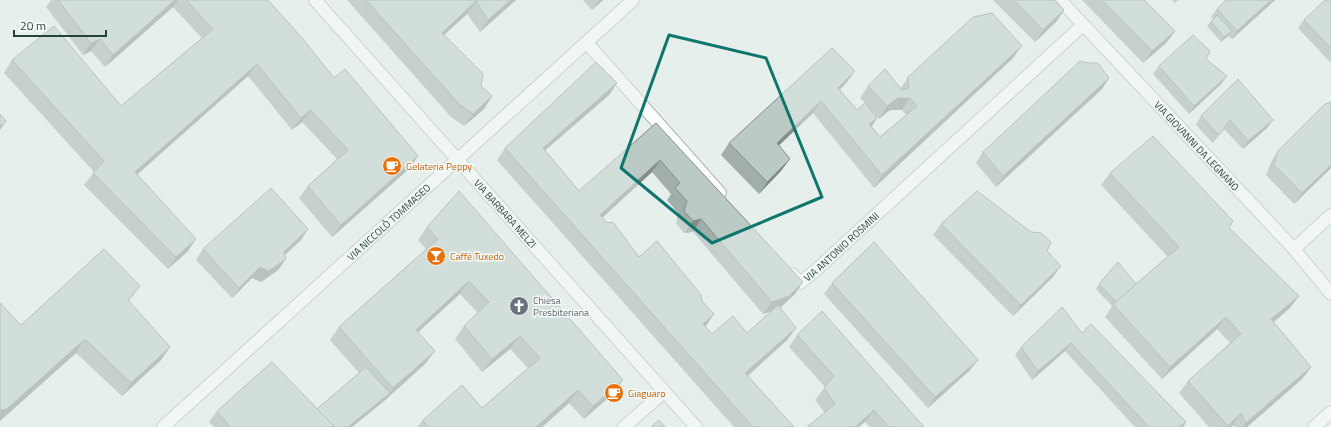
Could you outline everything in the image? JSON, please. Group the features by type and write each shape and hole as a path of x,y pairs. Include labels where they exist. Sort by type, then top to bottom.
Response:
{"street":[{"name":"VIA BARBARA MELZI","path":"315,0 696,427"},
{"name":"VIA NICCOLÒ TOMMASEO","path":"162,427 587,43 632,0"},
{"name":"VIA GIOVANNI DA LEGNANO","path":"1060,0 1294,249 1331,294"},
{"name":"VIA ANTONIO ROSMINI","path":"784,265 800,283 805,279 1083,25"},
{"path":"587,43 727,201"},
{"path":"1294,249 1331,215"},
{"path":"624,427 664,392"},
{"path":"1314,427 1331,412"}],"highlighted area":[{"path":"669,35 766,58 822,197 712,243 621,168"}],"building":[{"path":"58,0 175,0 113,55 100,39 91,43"},
{"path":"186,0 268,0 303,39 334,78 345,69 418,156 341,225 308,186 348,150 311,110 301,118 257,64 135,172 196,239 176,257 93,173 104,161 12,60 54,26 121,106 213,29"},
{"path":"366,0 511,0 488,20 476,1 442,33 483,74 481,86 492,96 473,114 460,105"},
{"path":"1014,0 1055,0 1064,10 1043,30"},
{"path":"1102,0 1144,0 1175,31 1152,51"},
{"path":"1226,0 1270,1 1237,31 1217,9"},
{"path":"1325,0 1331,0 1331,48 1304,20"},
{"path":"992,13 1022,46 882,175 821,101 777,143 790,159 767,182 729,143 832,48 855,71 838,88 857,110 865,103 877,118 869,124 880,137 917,106 910,98 898,98 887,106 868,86 885,69 902,90 909,88 908,77 973,17"},
{"path":"1217,15 1232,31 1224,37 1211,22"},
{"path":"1193,35 1210,51 1206,59 1227,76 1194,106 1159,66"},
{"path":"1080,61 1098,63 1109,78 1003,176 983,152"},
{"path":"596,62 617,83 543,148 579,191 656,123 803,282 789,296 772,302 701,219 693,221 684,211 687,201 675,188 680,183 660,160 600,215 607,223 613,222 639,257 657,241 701,295 702,301 714,314 703,324 712,334 733,316 747,333 778,305 796,328 745,373 794,427 753,427 505,148"},
{"path":"1238,79 1273,120 1248,141 1230,120 1219,135 1201,116"},
{"path":"1331,102 1331,165 1302,193 1274,165 1278,151 1325,104"},
{"path":"0,114 6,121 0,127"},
{"path":"1153,136 1233,221 1229,228 1299,296 1271,319 1311,367 1246,423 1241,413 1228,426 1188,381 1241,334 1226,317 1170,367 1113,304 1179,247 1110,173"},
{"path":"271,188 308,229 284,252 286,259 269,271 260,267 239,288 203,249"},
{"path":"459,191 623,380 593,406 578,390 536,427 428,427 423,420 462,385 482,408 540,358 520,336 492,359 464,326 489,302 469,281 416,330 435,351 393,388 339,327 438,239 427,227"},
{"path":"977,191 1031,232 1041,233 1051,242 1047,251 1061,266 1021,305 941,224"},
{"path":"874,242 978,360 935,397 832,283"},
{"path":"104,249 140,286 128,300 170,347 131,383 85,339 7,409 1,410 0,303 21,325"},
{"path":"1118,262 1136,284 1116,302 1099,284"},
{"path":"1062,307 1082,333 1091,324 1186,422 1179,427 1149,427 1071,343 1038,371 1021,347"},
{"path":"822,311 924,427 889,427 874,410 855,427 807,427 835,404 824,388 834,376 797,335"},
{"path":"272,362 335,427 230,427 217,411"},
{"path":"366,367 390,393 348,427 335,427 317,409"},
{"path":"659,420 665,427 651,427"}],"place":[{"name":"Gelateria Peppy","path":"392,166"},
{"name":"Caffè Tuxedo","path":"436,256"},
{"name":"Chiesa Presbiteriana","path":"519,306"},
{"name":"Giaguaro","path":"614,393"}]}
